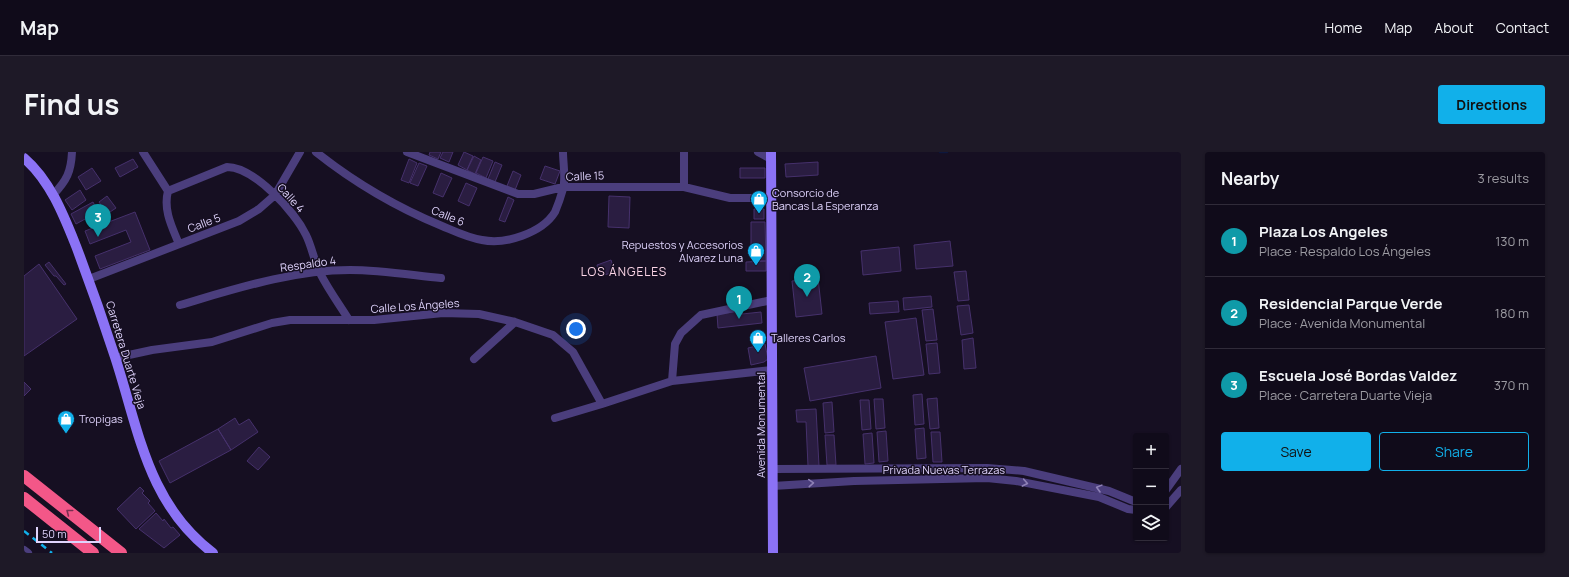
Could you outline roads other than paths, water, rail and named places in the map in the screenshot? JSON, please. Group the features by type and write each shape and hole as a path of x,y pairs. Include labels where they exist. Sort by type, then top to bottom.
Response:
{"highway":[{"path":"24,476 121,553"},
{"path":"24,498 93,553"}],"main road":[{"name":"Avenida Monumental","path":"770,155 773,553"},
{"name":"Carretera Duarte Vieja","path":"24,158 31,164 53,195 89,279 148,463 162,496 186,528 213,553"}],"street":[{"path":"53,195 66,182 71,165 72,152"},
{"path":"143,152 168,191 166,200 167,214 179,244"},
{"name":"Calle 5","path":"89,279 239,221 259,209 276,195 300,152"},
{"name":"Calle 6","path":"316,152 366,188 409,212 482,240 495,241 516,239 539,227 554,212 563,187 563,152"},
{"name":"Calle 15","path":"407,152 518,194 534,194 563,187 684,187 730,198 771,198"},
{"path":"684,152 684,187"},
{"path":"758,152 770,155"},
{"name":"Calle 4","path":"168,191 227,167 236,167 243,170 276,195 297,222 306,235 319,272 349,320"},
{"name":"Respaldo 4","path":"180,305 259,282 319,272 350,270 441,278"},
{"path":"672,381 675,344 681,332 701,314 772,300"},
{"name":"Calle Los Ángeles","path":"115,358 152,350 212,342 272,323 290,320 374,320 443,313 479,314 515,322 553,335 573,352 602,404"},
{"path":"474,359 515,322"},
{"path":"555,418 672,381 772,370"},
{"name":"Privada Nuevas Terrazas","path":"773,469 987,468 1024,471 1109,491 1133,501"},
{"path":"1169,486 1181,469"},
{"name":"Privada Nuevas Terrazas","path":"773,486 854,481 987,478 1016,481 1099,498 1133,509"},
{"path":"1168,505 1181,490"},
{"path":"24,550 28,553"}],"waterway":[{"path":"940,152 947,152"}],"railway":[{"path":"24,531 52,553"}],"place":[{"name":"Consorcio de Bancas La Esperanza","path":"759,214"},
{"name":"Escuela José Bordas Valdez","path":"98,237"},
{"name":"Repuestos y Accesorios Alvarez Luna","path":"756,266"},
{"name":"Residencial Parque Verde","path":"807,297"},
{"name":"Plaza Los Angeles","path":"739,319"},
{"name":"Talleres Carlos","path":"758,353"},
{"name":"Tropigas","path":"66,434"}],"district":[{"name":"LOS ÁNGELES","path":"624,272"}]}
